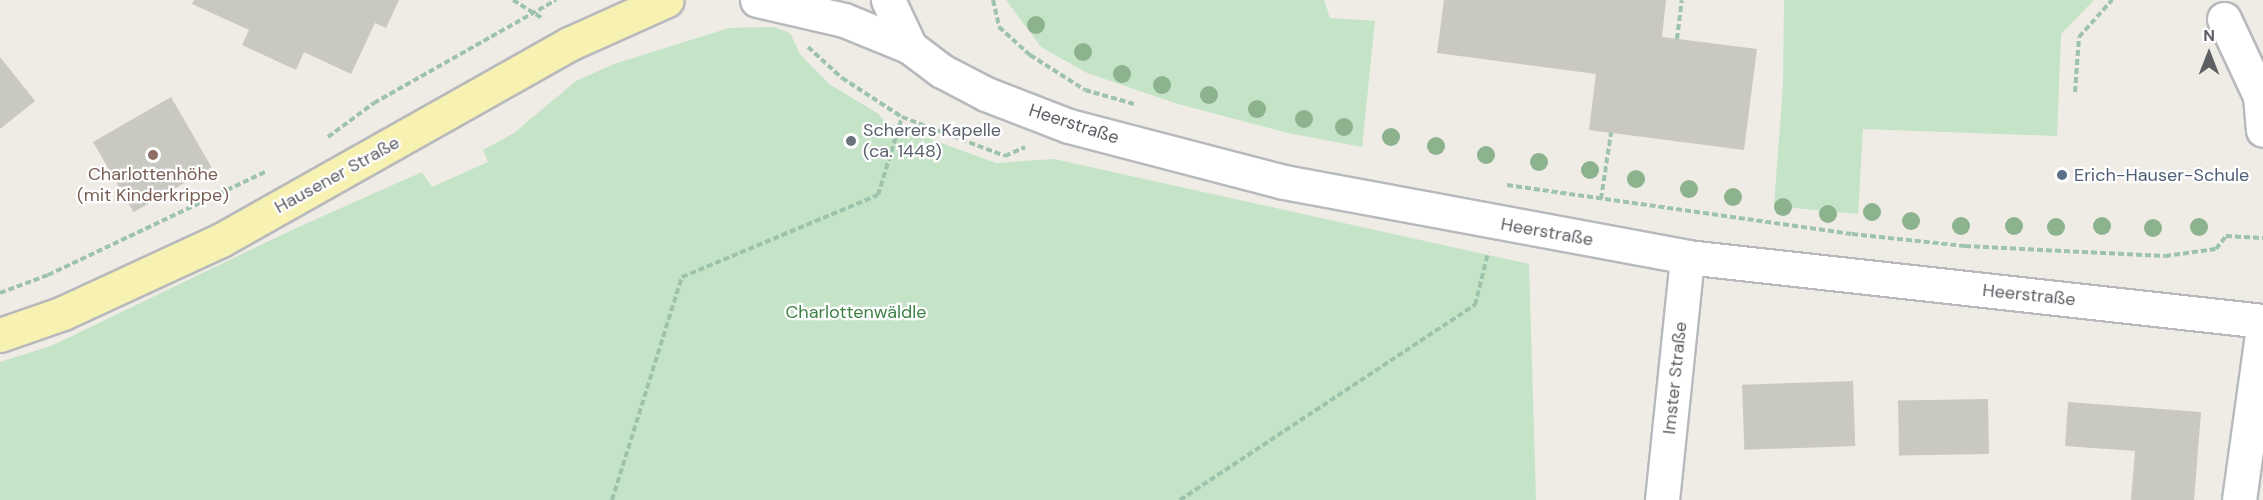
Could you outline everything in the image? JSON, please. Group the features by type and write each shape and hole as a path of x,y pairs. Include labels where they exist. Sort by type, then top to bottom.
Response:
{"main road":[{"name":"Hausener Straße","path":"0,335 63,313 221,240 569,44 668,0"}],"street":[{"path":"757,0 815,11 909,47"},
{"name":"Heerstraße","path":"888,0 909,47 942,71 986,94 1069,126 1284,182 1496,224 1687,256 2263,321"},
{"path":"2224,19 2260,96 2263,130"},
{"name":"Imster Straße","path":"1662,500 1687,256"},
{"path":"2239,500 2263,327"}],"path":[{"path":"513,0 535,11"},
{"path":"318,145 374,103 556,0"},
{"path":"993,0 999,27 1030,56 1085,90 1140,106"},
{"path":"1677,39 1682,0"},
{"path":"2075,92 2079,37 2112,0"},
{"path":"815,11 808,48 842,78 902,117 1005,156 1069,126"},
{"path":"612,500 682,277 878,195 902,117"},
{"path":"1601,199 1611,133"},
{"path":"0,293 48,275 277,166"},
{"path":"1502,185 1965,246 2165,256 2216,249 2226,236 2263,238"},
{"path":"1180,500 1475,306 1496,224"}],"green space":[{"path":"1006,0 1324,0 1330,18 1375,21 1362,147 1288,133 1178,104 1087,73 1041,47"},
{"path":"1784,0 2094,0 2061,34 2057,136 1863,129 1858,214 1774,206 1783,86"},
{"name":"Charlottenwäldle","path":"773,27 790,33 800,54 829,84 879,114 886,123 996,163 1054,159 1529,264 1536,500 0,500 0,362 51,346 294,229 422,172 432,187 488,162 483,150 514,133 576,81 614,64 729,28"}],"building":[{"path":"194,0 399,0 386,28 375,23 351,74 304,52 296,70 242,45 249,30 192,4"},
{"path":"1444,0 1666,0 1662,37 1757,49 1744,150 1589,130 1596,74 1437,53"},
{"path":"0,57 35,101 0,129"},
{"name":"Charlottenhöhe (mit Kinderkrippe)","path":"171,97 212,167 134,212 93,142"},
{"path":"1853,381 1855,446 1744,450 1742,385"},
{"path":"1988,399 1989,454 1899,456 1898,401"},
{"path":"2068,402 2201,412 2194,500 2131,500 2135,451 2065,446"}],"place":[{"name":"Scherers Kapelle (ca. 1448)","path":"851,141"},
{"name":"Charlottenhöhe (mit Kinderkrippe)","path":"153,155"},
{"name":"Erich-Hauser-Schule","path":"2062,175"}]}
